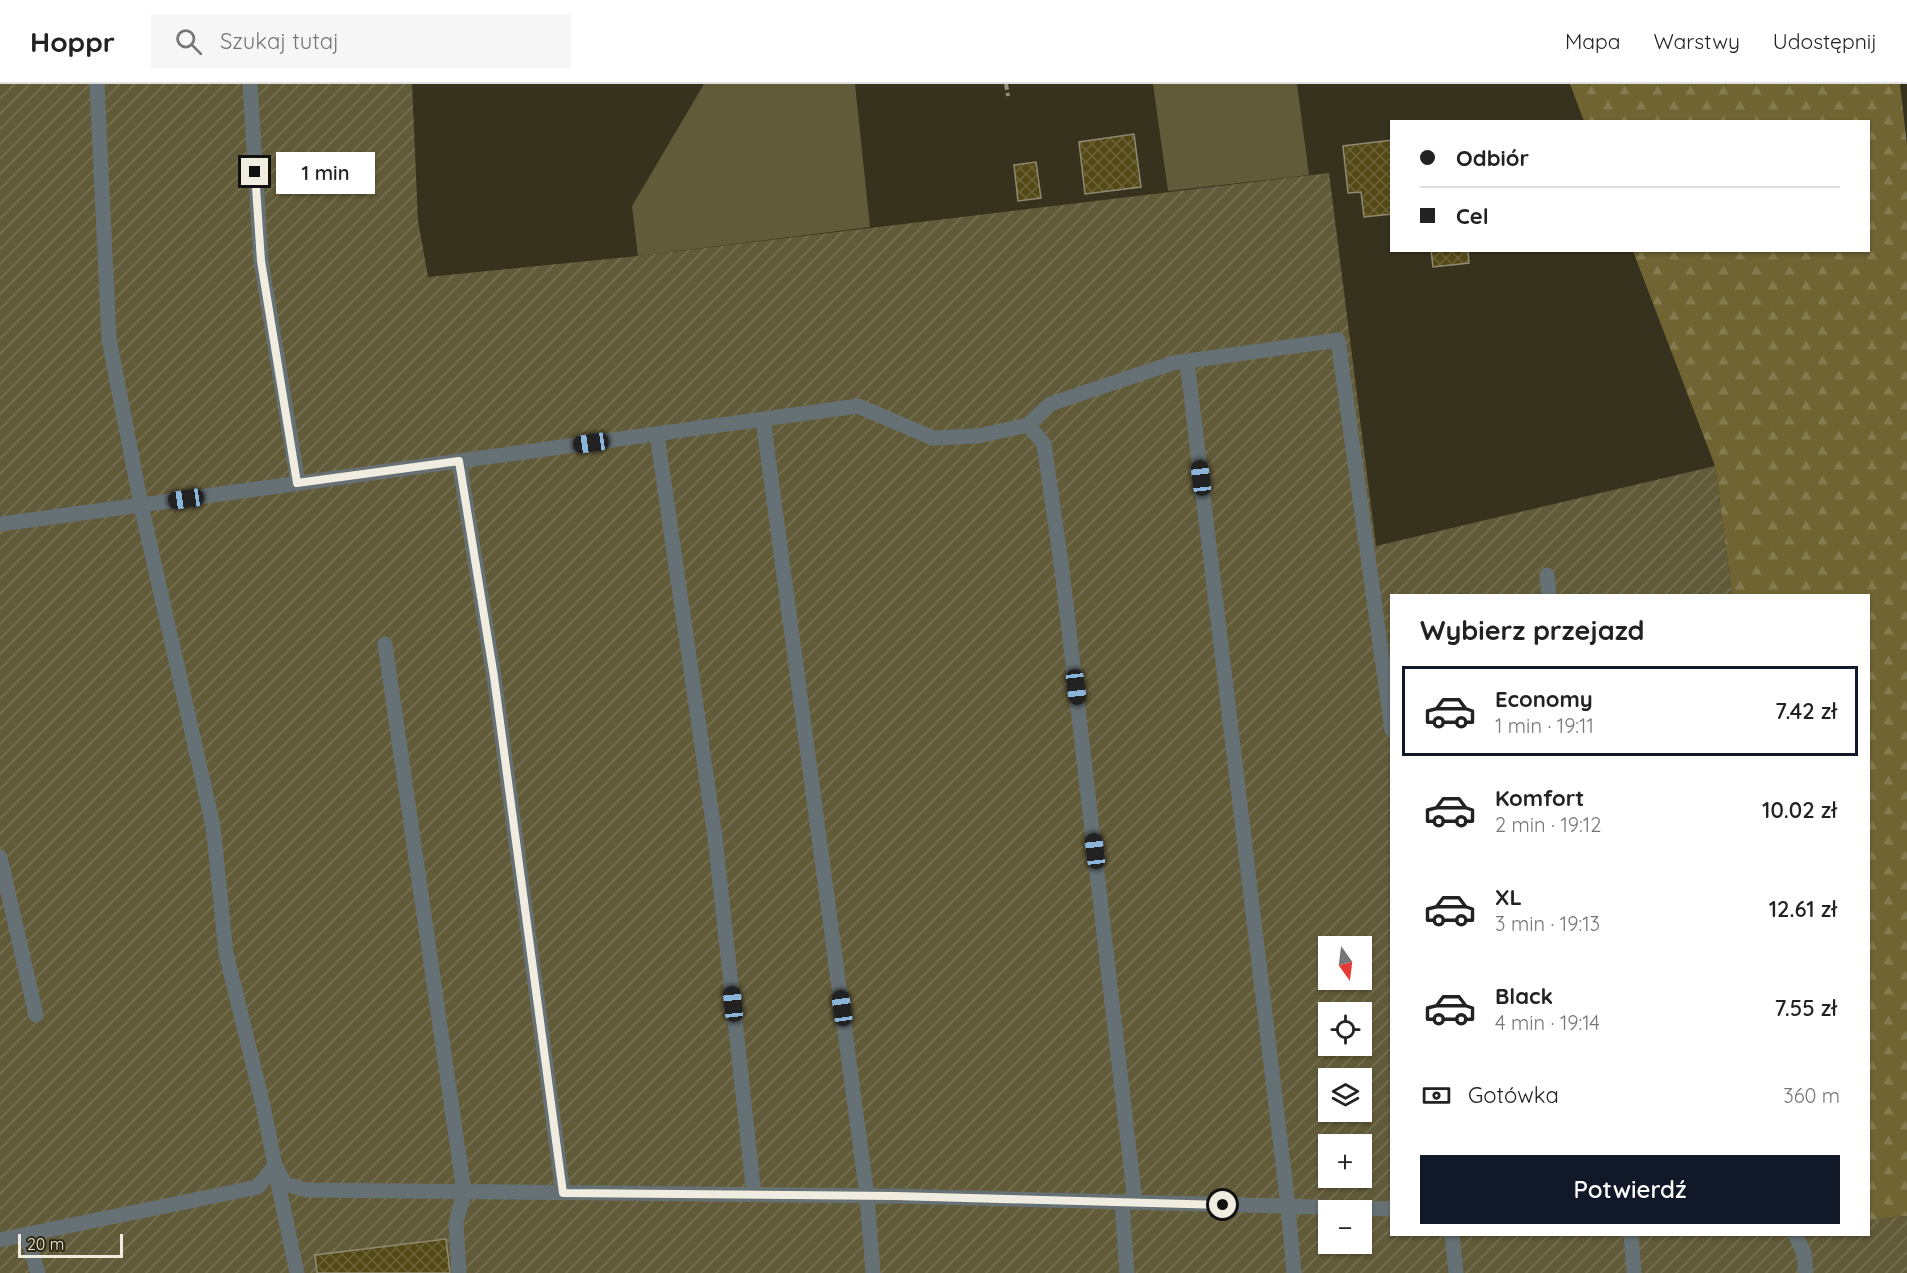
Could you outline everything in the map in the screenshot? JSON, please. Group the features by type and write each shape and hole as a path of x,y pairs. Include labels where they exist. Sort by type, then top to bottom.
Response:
{"lane":[{"path":"97,84 109,339 141,505 213,826 226,953 262,1101 297,1273"},
{"path":"250,84 261,261 297,483"},
{"path":"0,524 858,406 933,438 978,436 1028,425 1050,405 1173,363 1338,340 1390,716"},
{"path":"1187,361 1288,1206 1294,1273"},
{"path":"763,419 867,1196 873,1273"},
{"path":"1028,425 1044,444 1062,570 1128,1202 1127,1273"},
{"path":"657,434 715,837 754,1195"},
{"path":"459,461 494,677 563,1193"},
{"path":"1546,575 1549,594"},
{"path":"385,644 464,1192 456,1223 459,1273"},
{"path":"0,857 36,1015"},
{"path":"275,1165 285,1184 307,1190 867,1196 1390,1209"},
{"path":"0,1240 258,1187 275,1165"},
{"path":"27,1235 38,1273"},
{"path":"1452,1236 1456,1273"},
{"path":"1631,1236 1634,1273"},
{"path":"1796,1236 1804,1254 1806,1273"}],"path":[{"path":"1006,84 1008,96"}],"shaded area":[{"path":"0,84 412,84 418,221 428,277 638,256 1329,173 1376,546 1715,466 1732,594 1390,594 1390,1236 1870,1236 1870,1221 1907,1216 1907,1273 0,1273"},
{"path":"704,84 855,84 870,227 638,256 632,206"},
{"path":"1153,84 1297,84 1309,175 1168,191"}],"green space":[{"path":"1570,84 1900,84 1907,145 1907,1216 1870,1221 1870,594 1732,594 1715,466 1633,252 1870,252 1870,120 1584,120"}],"building":[{"path":"1134,134 1141,187 1085,194 1079,142"},
{"path":"1390,140 1390,214 1364,217 1361,192 1348,193 1343,146"},
{"path":"1036,162 1041,198 1018,201 1014,165"},
{"path":"1431,252 1468,252 1469,263 1433,267"},
{"path":"446,1239 450,1273 317,1273 315,1255"}],"route":[{"path":"255,172 261,261 297,483 459,461 494,677 563,1193 895,1196 1223,1205"}]}
